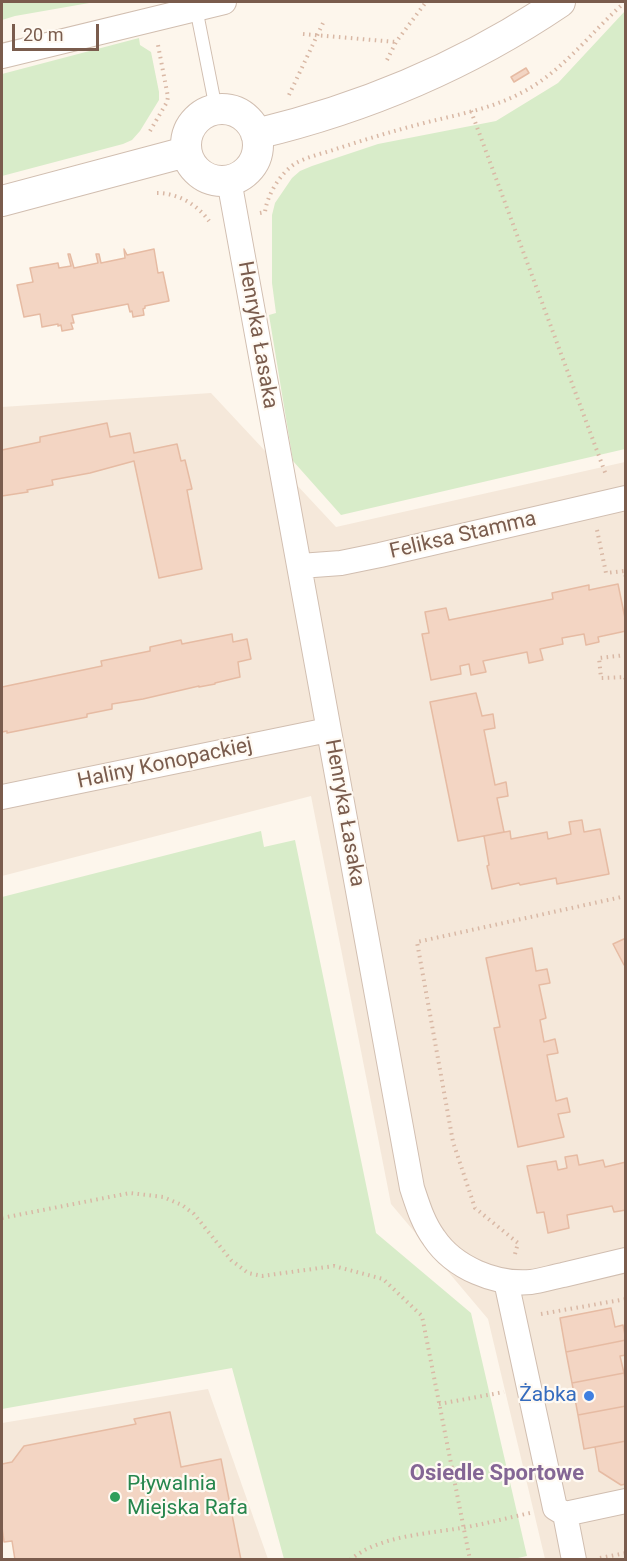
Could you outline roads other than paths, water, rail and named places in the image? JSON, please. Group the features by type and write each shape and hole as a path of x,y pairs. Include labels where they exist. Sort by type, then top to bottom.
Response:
{"street":[{"path":"2,56 224,2"},
{"path":"256,135 370,100 439,72 491,45 560,2"},
{"path":"216,109 226,109 245,117 252,125 256,135 258,147 255,159 248,169 238,177 229,180 205,177 196,171 186,152 189,129 205,113 216,109"},
{"path":"2,201 186,152"},
{"name":"Henryka Łasaka","path":"229,180 412,1188 422,1216 434,1239 449,1256 484,1275 506,1281 532,1282 626,1260"},
{"name":"Feliksa Stamma","path":"300,566 340,563 611,502"},
{"name":"Haliny Konopackiej","path":"2,797 328,730"},
{"path":"506,1281 528,1387 574,1560"},
{"path":"560,1511 626,1501"}],"lane":[{"path":"196,8 216,109"}],"place":[{"name":"Żabka","path":"589,1396"},
{"name":"Pływalnia Miejska Rafa","path":"115,1497"}],"district":[{"name":"Osiedle Sportowe","path":"497,1474"}]}
